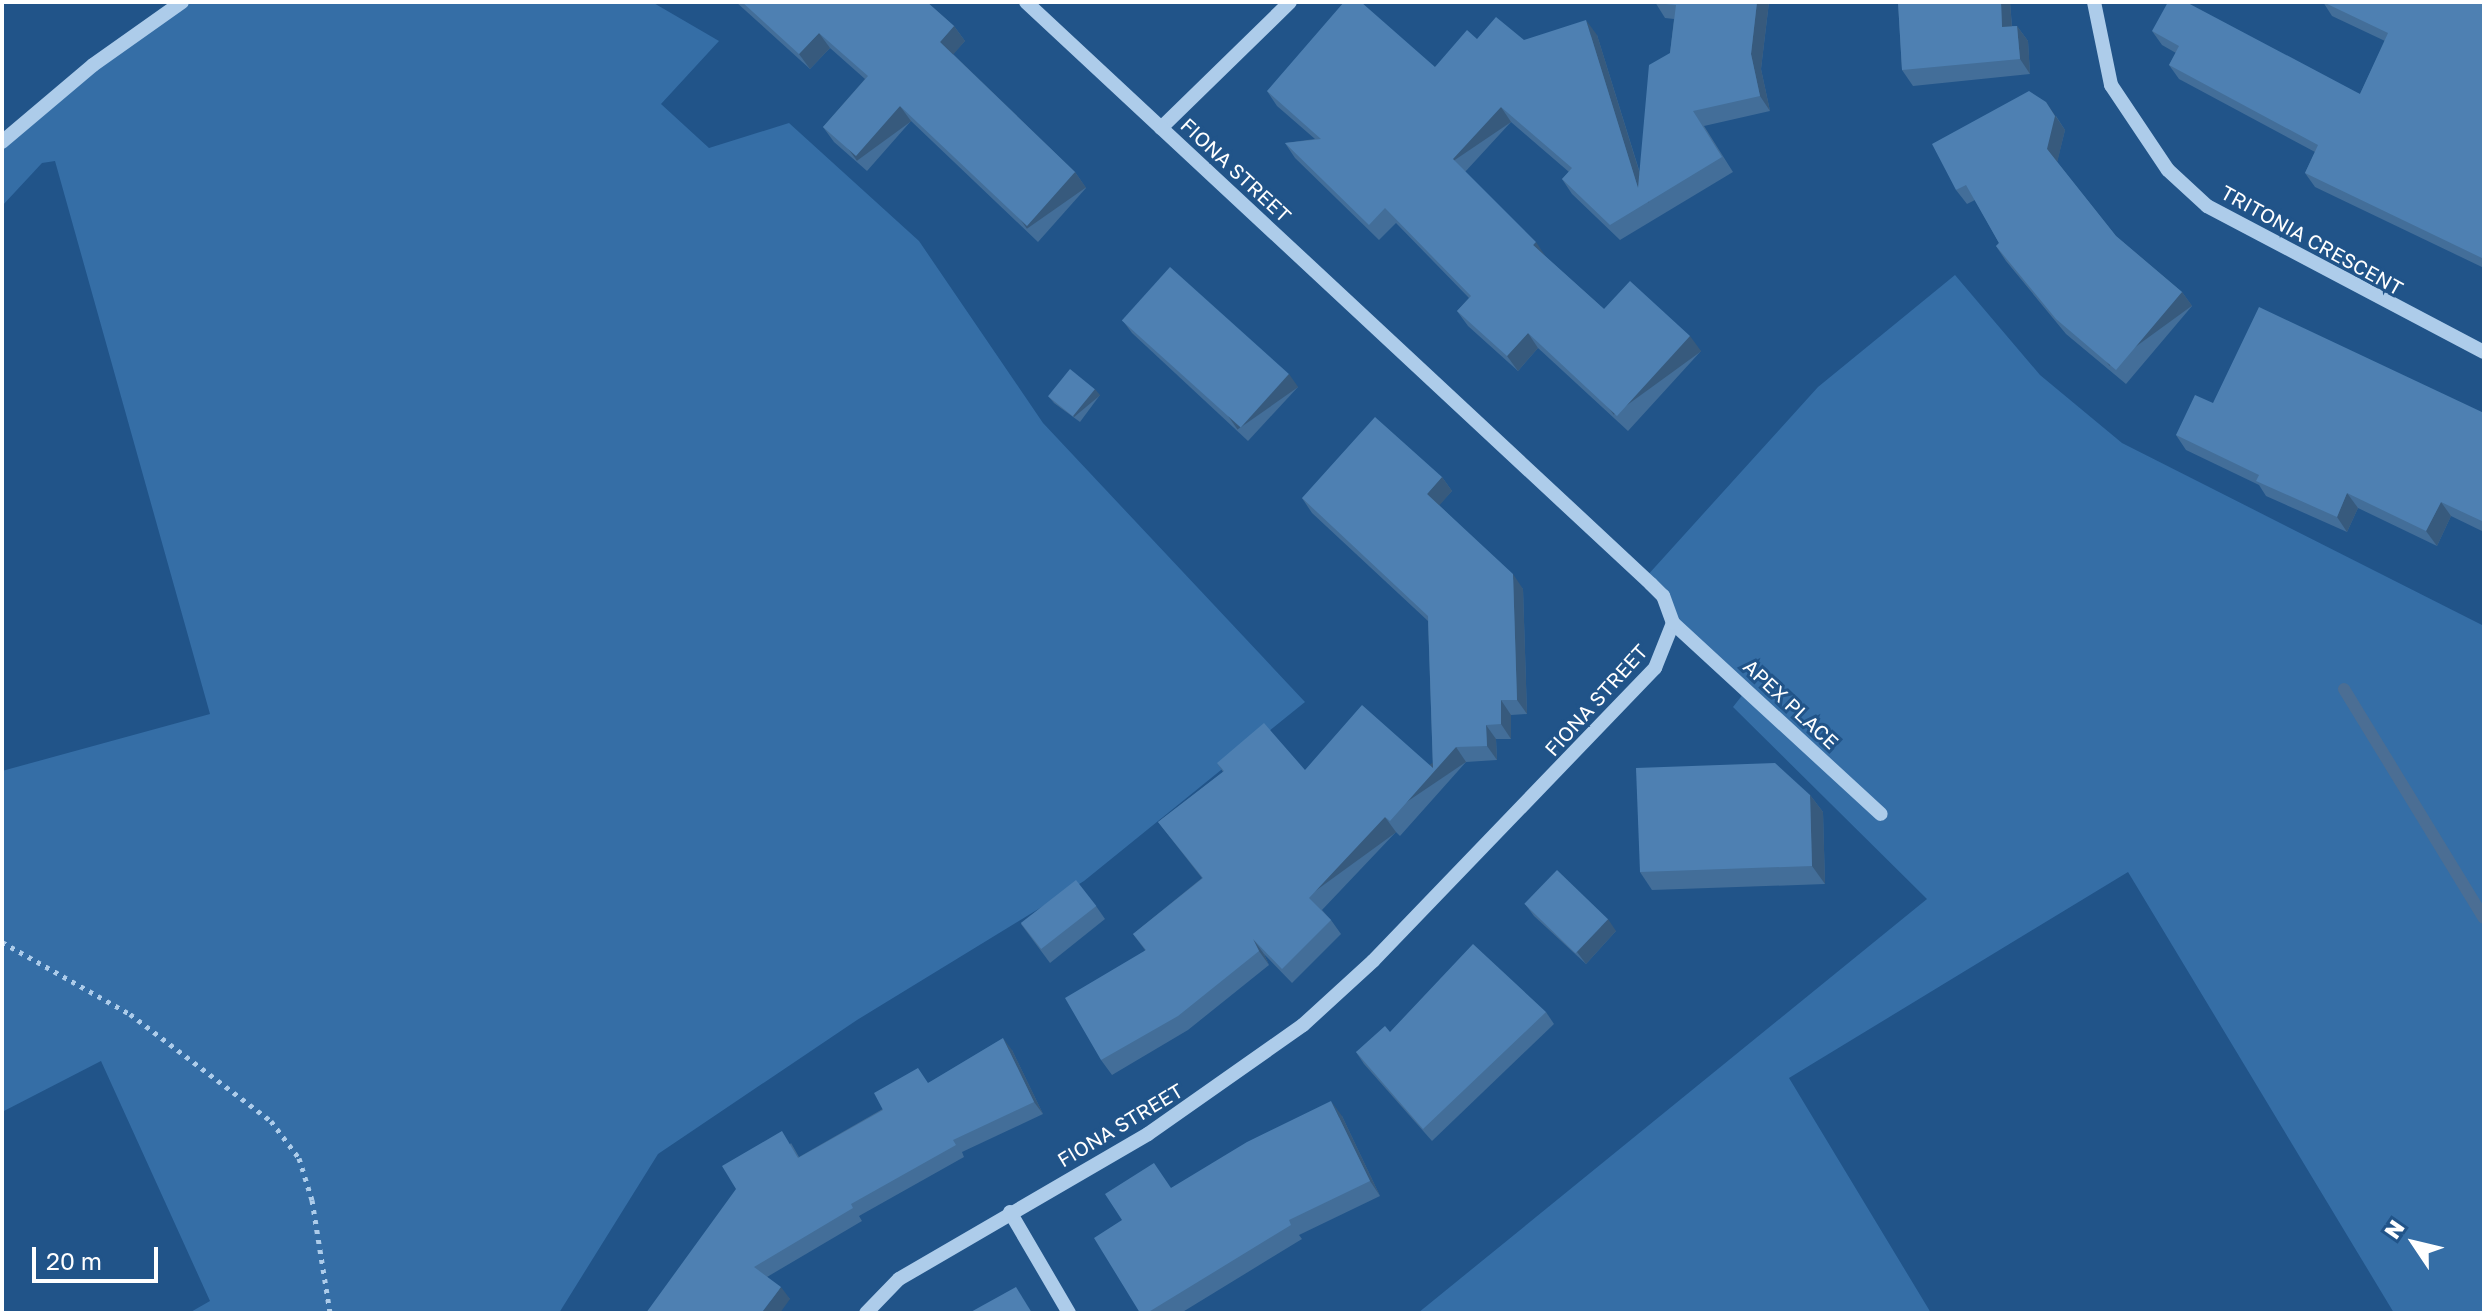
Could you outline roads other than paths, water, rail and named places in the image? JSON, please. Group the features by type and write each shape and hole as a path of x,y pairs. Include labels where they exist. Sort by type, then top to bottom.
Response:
{"street":[{"path":"2,142 93,65 182,2"},
{"name":"FIONA STREET","path":"866,1313 899,1279 1148,1134 1303,1025 1373,961 1655,668 1673,623 1663,596 1651,584 1026,2"},
{"path":"1161,128 1290,2"},
{"name":"TRITONIA CRESCENT","path":"2094,2 2111,85 2168,170 2207,206 2484,352"},
{"name":"APEX PLACE","path":"1673,623 1881,814"},
{"path":"1010,1212 1069,1313"}],"waterway":[{"path":"2344,689 2484,918"}]}
